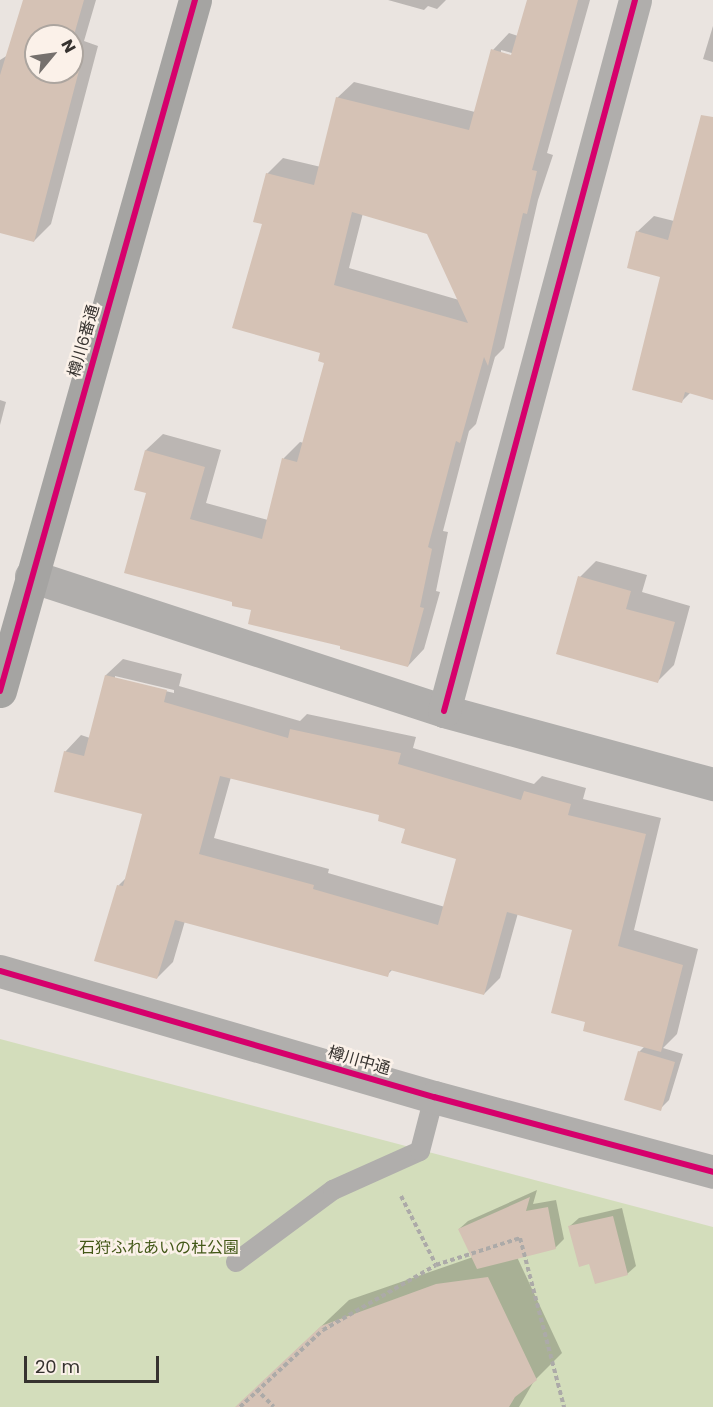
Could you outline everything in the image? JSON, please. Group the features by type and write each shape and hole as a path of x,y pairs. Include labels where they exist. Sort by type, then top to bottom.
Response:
{"street":[{"name":"樽川6番通","path":"0,691 195,0"},
{"path":"444,711 635,0"},
{"path":"31,576 444,711 713,784"},
{"name":"樽川中通","path":"0,971 435,1097 713,1172"}],"lane":[{"path":"236,1262 333,1190 420,1151 435,1097"}],"path":[{"path":"386,1166 436,1266"},
{"path":"240,1407 256,1389 323,1330 436,1266 520,1238 564,1407"},
{"path":"256,1389 274,1407"}],"green space":[{"name":"石狩ふれあいの杜公園","path":"0,1039 713,1227 713,1407 0,1407"}],"building":[{"path":"23,0 84,0 77,24 24,24 24,84 75,84 34,242 0,233 0,75"},
{"path":"527,0 578,0 532,170 537,171 527,214 523,213 488,366 484,357 460,443 456,441 428,547 432,549 420,607 424,608 408,667 340,649 340,646 248,624 251,610 232,606 232,602 124,573 146,493 134,490 145,450 205,467 190,519 262,539 282,458 297,462 324,363 318,361 320,353 232,328 262,224 253,222 266,173 314,185 336,97 469,130 491,49 511,55","holes":["352,212 427,234 468,323 334,285"]},
{"path":"701,115 713,117 713,400 685,392 682,403 632,390 660,277 627,268 636,231 668,240"},
{"path":"578,576 631,591 626,609 675,622 658,683 556,654"},
{"path":"105,675 167,690 164,702 288,738 290,729 401,753 398,764 521,800 524,791 571,804 568,815 646,834 618,946 683,965 661,1052 583,1031 585,1022 551,1013 572,930 507,912 484,995 390,970 388,977 175,920 157,979 94,961 117,885 123,886 142,814 54,792 64,751 84,756","holes":["220,776 379,815 378,821 405,829 401,843 456,859 438,925 313,889 314,885 199,854"]},
{"path":"638,1051 675,1062 661,1111 624,1100"},
{"path":"530,1197 526,1211 548,1207 556,1249 477,1269 458,1229"},
{"path":"613,1216 628,1275 595,1284 589,1264 579,1267 568,1226"},
{"path":"488,1277 537,1380 515,1397 509,1407 235,1407 321,1326 436,1284"}],"cycle path":[{"path":"0,691 195,0"},
{"path":"444,711 635,0"},
{"path":"0,971 434,1097 713,1172"}]}
